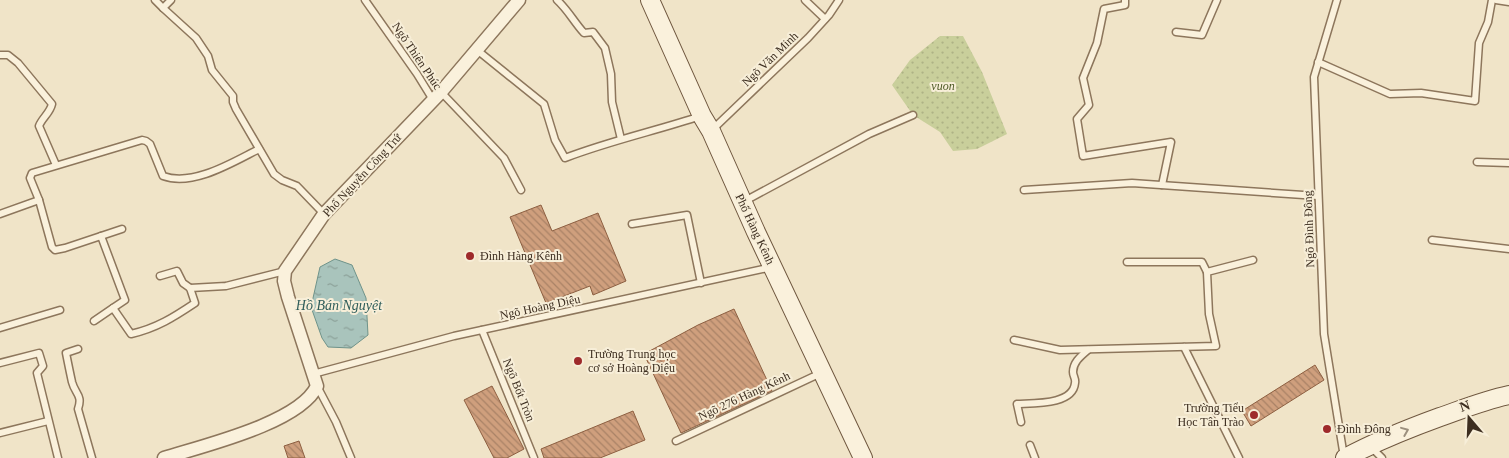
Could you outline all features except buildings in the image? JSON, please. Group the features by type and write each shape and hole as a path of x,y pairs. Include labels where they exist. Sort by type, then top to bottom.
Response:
{"street":[{"name":"Phố Nguyễn Công Trứ","path":"285,270 324,214 437,96 519,0"},
{"name":"Phố Hàng Kênh","path":"650,0 742,202 863,458"},
{"path":"164,458 201,453 278,420 313,393 315,380 288,297 284,280 285,270"},
{"path":"1345,458 1369,445 1488,400 1509,395"}],"lane":[{"path":"155,0 196,38 204,49 212,70 233,96 236,109 274,174 282,180 297,186 324,214"},
{"path":"163,8 171,0"},
{"name":"Ngõ Thiên Phúc","path":"365,0 417,74 437,96 504,158 521,190"},
{"path":"557,0 566,8 584,33 593,32 605,48 611,74 612,102 621,139"},
{"path":"804,0 825,19"},
{"name":"Ngõ Văn Minh","path":"707,123 808,38 839,0"},
{"path":"1126,0 1124,5 1104,9 1097,43 1083,78 1089,105 1077,119 1083,156 1171,142 1162,185"},
{"path":"1176,32 1202,35 1217,0"},
{"name":"Ngõ Đình Đông","path":"1337,0 1314,77 1324,334 1345,458"},
{"path":"1318,62 1390,94 1421,93 1475,101 1478,43 1488,22 1492,0"},
{"path":"1496,0 1509,2"},
{"path":"477,50 544,104 555,140 565,158 621,139 664,128 707,123"},
{"path":"0,55 8,55 18,63 52,104 51,109 39,126 56,165"},
{"path":"742,202 869,134 913,115"},
{"path":"122,229 55,250 52,247 39,200 30,178 32,173 142,140 150,144 164,176 170,179 190,178 211,172 259,149"},
{"path":"1477,162 1509,163"},
{"path":"1024,190 1132,183 1318,196"},
{"path":"0,214 39,200"},
{"path":"632,224 687,215 702,283"},
{"path":"94,321 125,300 101,236"},
{"path":"1432,240 1509,249"},
{"path":"1207,272 1253,260"},
{"path":"1014,340 1060,350 1216,346 1209,314 1207,272 1202,262 1128,262"},
{"name":"Ngõ Hoàng Diệu","path":"315,380 435,341 773,267"},
{"path":"113,308 131,334 150,329 168,321 195,303 190,288 183,283 177,270 160,276"},
{"path":"190,288 226,286 285,270"},
{"path":"0,328 60,310"},
{"name":"Ngõ Bốt Tròn","path":"482,330 534,458"},
{"path":"1184,347 1239,458"},
{"path":"78,349 66,353 72,385 80,395 78,409 92,458"},
{"path":"1021,422 1017,404 1066,398 1073,391 1076,382 1073,372 1075,363 1088,350"},
{"path":"0,363 39,353 43,366 37,373 58,458"},
{"name":"Ngõ 276 Hàng Kênh","path":"676,441 822,372"},
{"path":"315,380 351,458"},
{"path":"0,433 48,421"},
{"path":"1369,445 1382,458"},
{"path":"1030,446 1035,458"}],"green space":[{"name":"vuon","path":"940,36 963,36 982,72 1007,134 977,149 953,151 940,132 913,115 892,85 910,60"}],"water":[{"name":"Hồ Bán Nguyệt","path":"335,259 352,265 366,298 368,335 351,348 328,347 322,338 311,307 320,267"}],"place":[{"name":"Đình Hàng Kênh","path":"470,256"},
{"name":"Trường Trung học cơ sở Hoàng Diệu","path":"578,361"},
{"name":"Trường Tiểu Học Tân Trào","path":"1254,415"},
{"name":"Đình Đông","path":"1327,429"}]}
